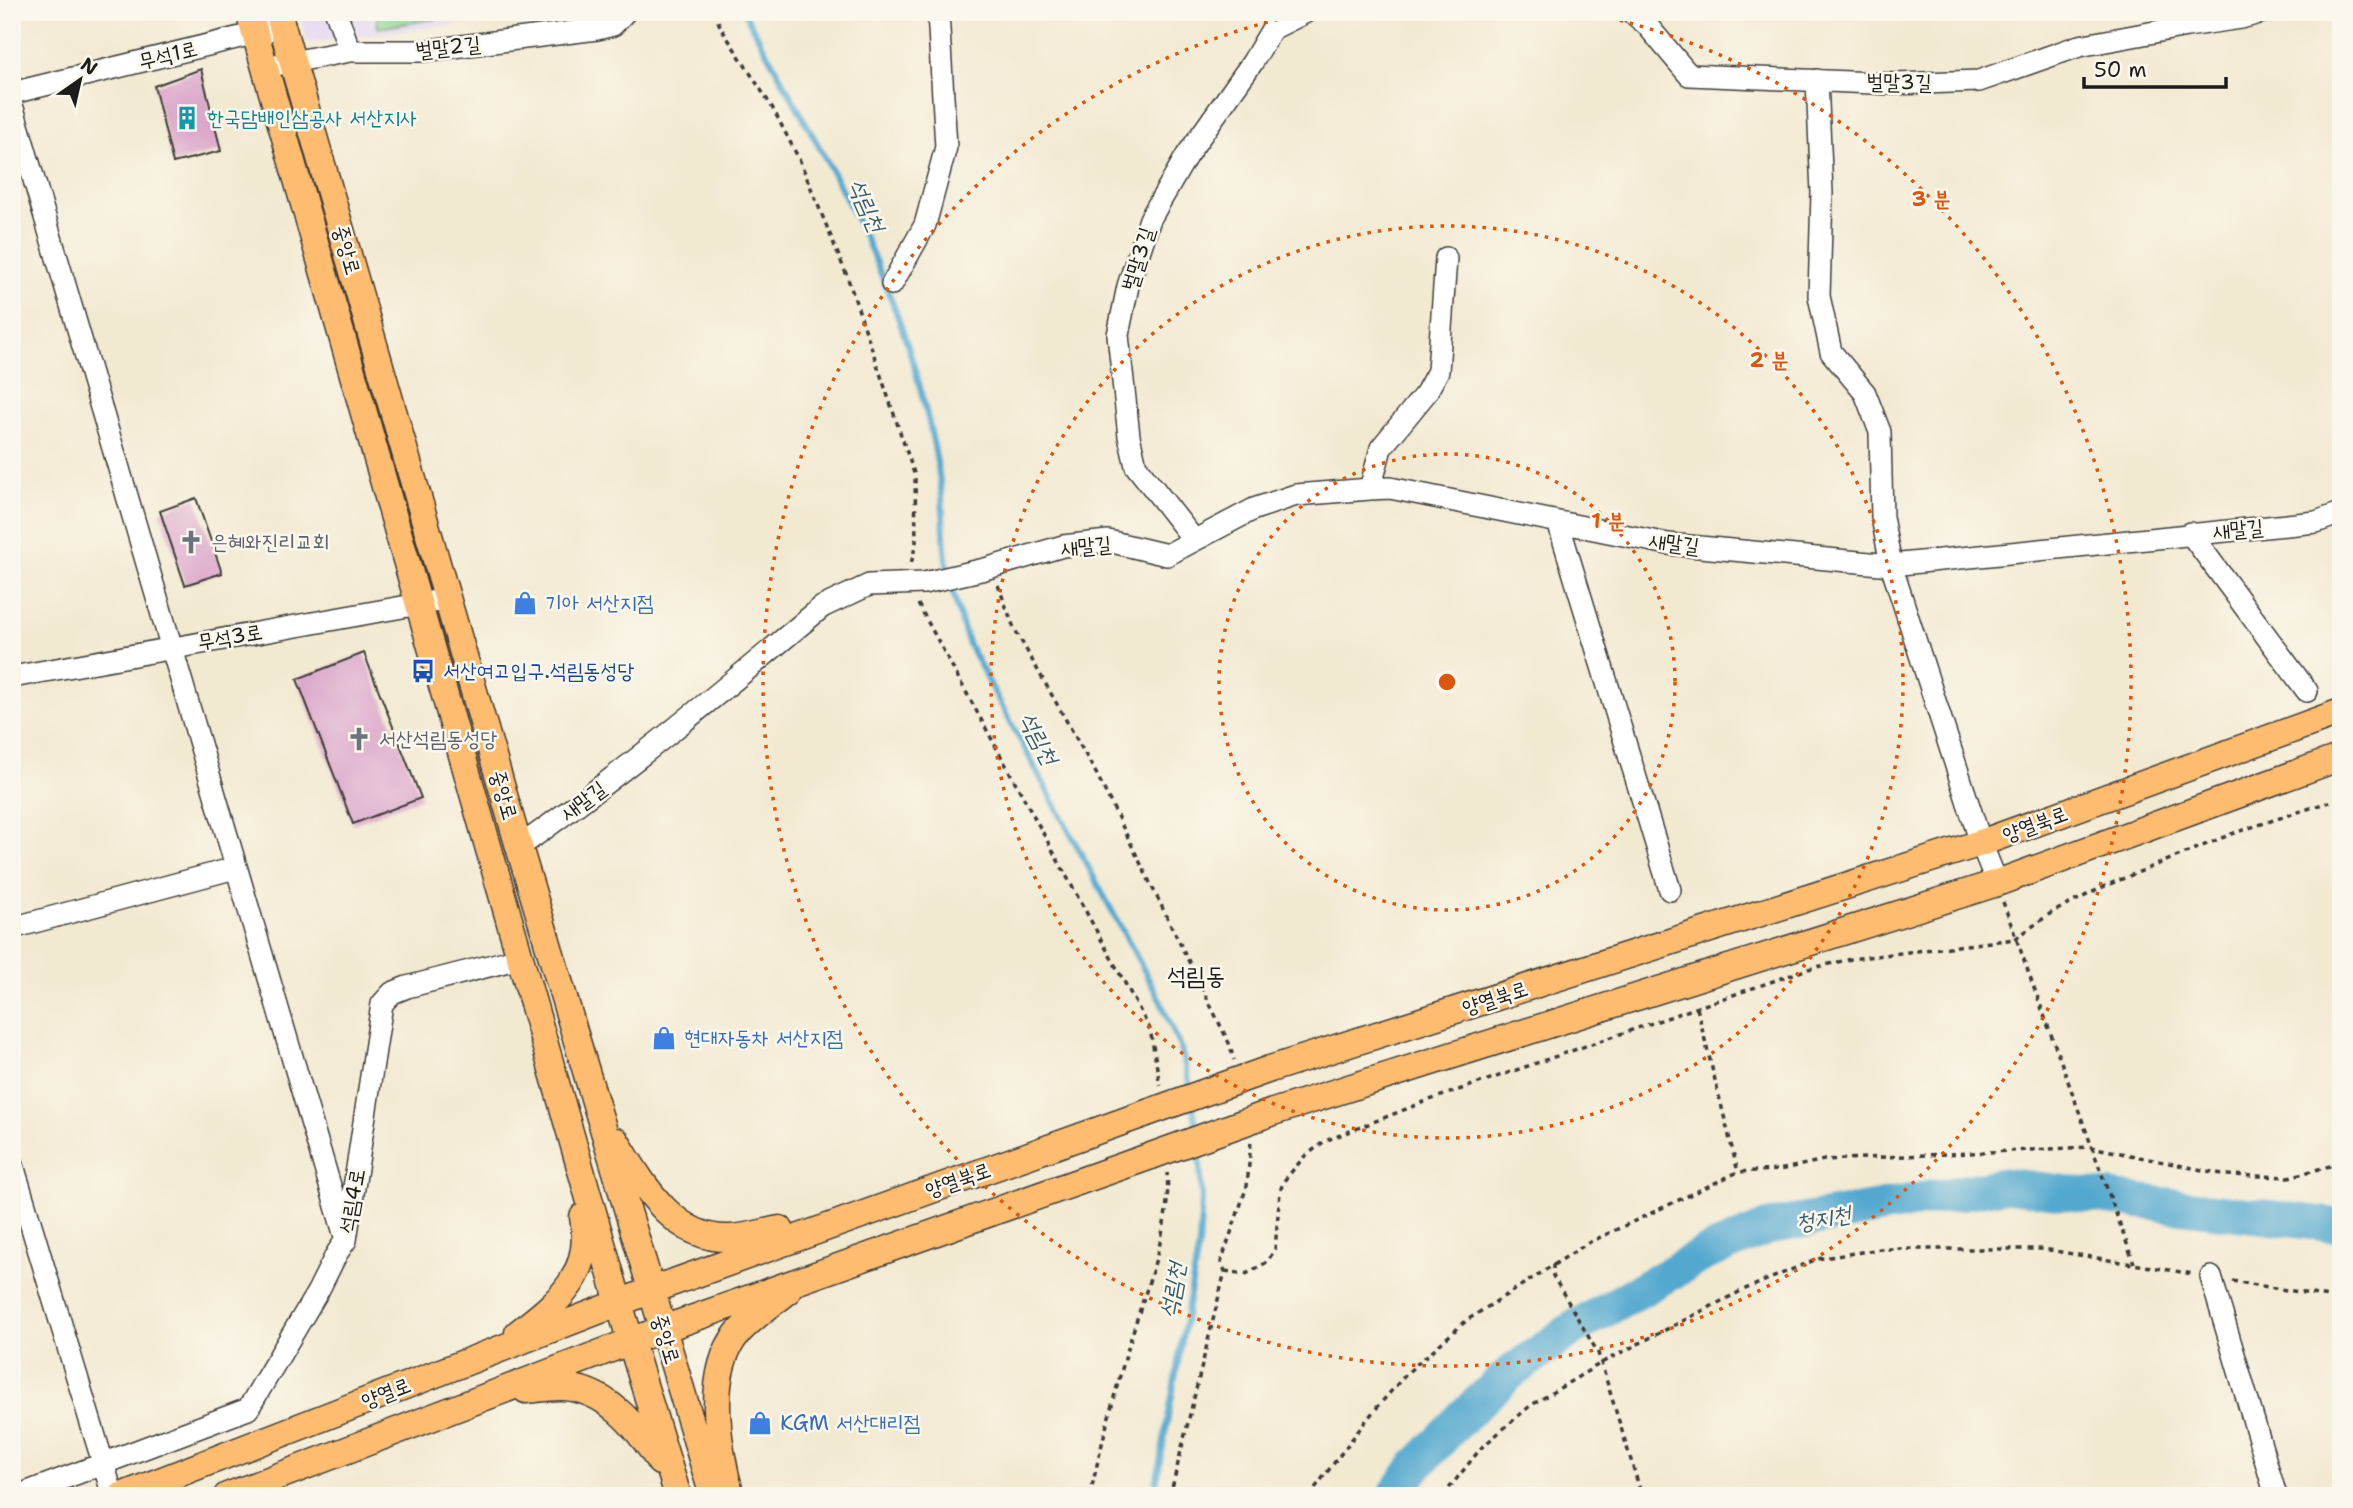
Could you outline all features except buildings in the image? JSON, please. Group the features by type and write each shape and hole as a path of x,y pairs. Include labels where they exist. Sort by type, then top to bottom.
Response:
{"main road":[{"name":"중앙로","path":"280,20 519,847 713,1496"},
{"name":"중앙로","path":"252,23 590,1204 677,1492"},
{"name":"양열북로","path":"652,1291 787,1240 1270,1069 1981,843 2341,712"},
{"name":"양열북로","path":"663,1329 804,1279 1159,1162 1273,1112 1997,883 2341,757"},
{"path":"597,1108 641,1180 658,1202 683,1226 695,1232 730,1238 780,1229 787,1240"},
{"path":"499,1349 549,1308 578,1275 586,1246 583,1214 590,1204"},
{"path":"731,1496 723,1467 720,1433 718,1379 722,1361 738,1333 804,1279"},
{"name":"양열로","path":"121,1496 652,1291"},
{"name":"양열로","path":"228,1496 663,1329"},
{"path":"515,1384 519,1391 562,1386 590,1394 611,1406 632,1423 646,1441 677,1492"}],"street":[{"path":"336,12 350,51"},
{"name":"벌말2길","path":"265,67 350,51 422,51 597,29 613,25 625,12"},
{"path":"892,284 925,225 946,147 938,12"},
{"name":"벌말3길","path":"1194,541 1136,466 1129,436 1118,335 1128,286 1150,219 1187,155 1252,63 1272,29 1306,12"},
{"name":"벌말3길","path":"1631,12 1646,24 1689,75 1895,84 1979,82 2079,46 2191,19 2263,12"},
{"name":"무석1로","path":"12,93 252,23 280,20"},
{"path":"1817,80 1822,193 1819,296 1831,352 1865,393 1880,432 1882,517 1891,565 1981,843 1997,883"},
{"path":"12,105 346,1240"},
{"path":"1370,489 1381,448 1426,393 1438,371 1446,258"},
{"name":"새말길","path":"519,847 689,719 822,607 869,585 915,583 990,567 1063,546 1108,541 1167,555 1254,509 1296,495 1390,488 1668,544 1891,565 2316,522 2341,513"},
{"path":"1558,522 1670,890"},
{"path":"2190,533 2307,691"},
{"name":"무석3로","path":"12,677 447,598"},
{"path":"12,928 236,868"},
{"name":"석림4로","path":"18,1496 248,1409 346,1240 382,1004 392,993 407,987 520,958"},
{"path":"12,1162 113,1496"},
{"path":"2211,1277 2276,1496"}],"path":[{"path":"714,12 721,28 772,107 800,160 846,276 894,412 915,476 915,583 1019,785 1150,1029 1160,1088"},
{"path":"990,567 1014,628 1097,775 1229,1042 1236,1067"},
{"path":"1225,1271 1246,1274 1267,1262 1275,1249 1283,1182 1293,1168 1325,1141 1424,1102 1808,969 1851,959 2015,939 2051,913 2105,886 2234,833 2341,798"},
{"path":"1997,883 2015,939 2135,1264"},
{"path":"1697,1008 1738,1172"},
{"path":"1170,1496 1225,1271 1222,1262 1247,1186 1250,1130"},
{"path":"1309,1496 1368,1418 1406,1374 1467,1320 1588,1243 1738,1172 1779,1170 1824,1160 2091,1147 2227,1175 2289,1177 2341,1163"},
{"path":"1090,1496 1125,1357 1164,1221 1169,1194 1159,1162"},
{"path":"1443,1496 1481,1448 1530,1406 1601,1363 1743,1290 1817,1259 1880,1249 2043,1249 2341,1299"},
{"path":"1553,1264 1553,1276 1598,1353 1642,1496"}],"shaded area":[{"path":"299,12 560,12 307,43"}],"green space":[{"path":"376,12 481,12 378,28"}],"waterway":[{"name":"석림천","path":"744,12 835,177 894,305 932,436 941,489 948,569 969,645 1161,1002 1181,1049 1191,1090"},
{"name":"석림천","path":"1193,1104 1197,1132"},
{"name":"석림천","path":"1154,1496 1199,1245 1202,1200 1199,1146"},
{"name":"청지천","path":"1394,1496 1416,1466 1463,1416 1509,1374 1572,1329 1704,1254 1769,1227 2004,1185 2341,1226"}],"place":[{"name":"한국담배인삼공사 서산지사","path":"187,118"},
{"name":"은혜와진리교회","path":"191,542"},
{"name":"기아 서산지점","path":"525,603"},
{"name":"서산여고입구.석림동성당","path":"423,671"},
{"name":"서산석림동성당","path":"359,739"},
{"name":"현대자동차 서산지점","path":"664,1038"},
{"name":"KGM 서산대리점","path":"760,1423"}],"district":[{"name":"석림동","path":"1196,976"}]}
